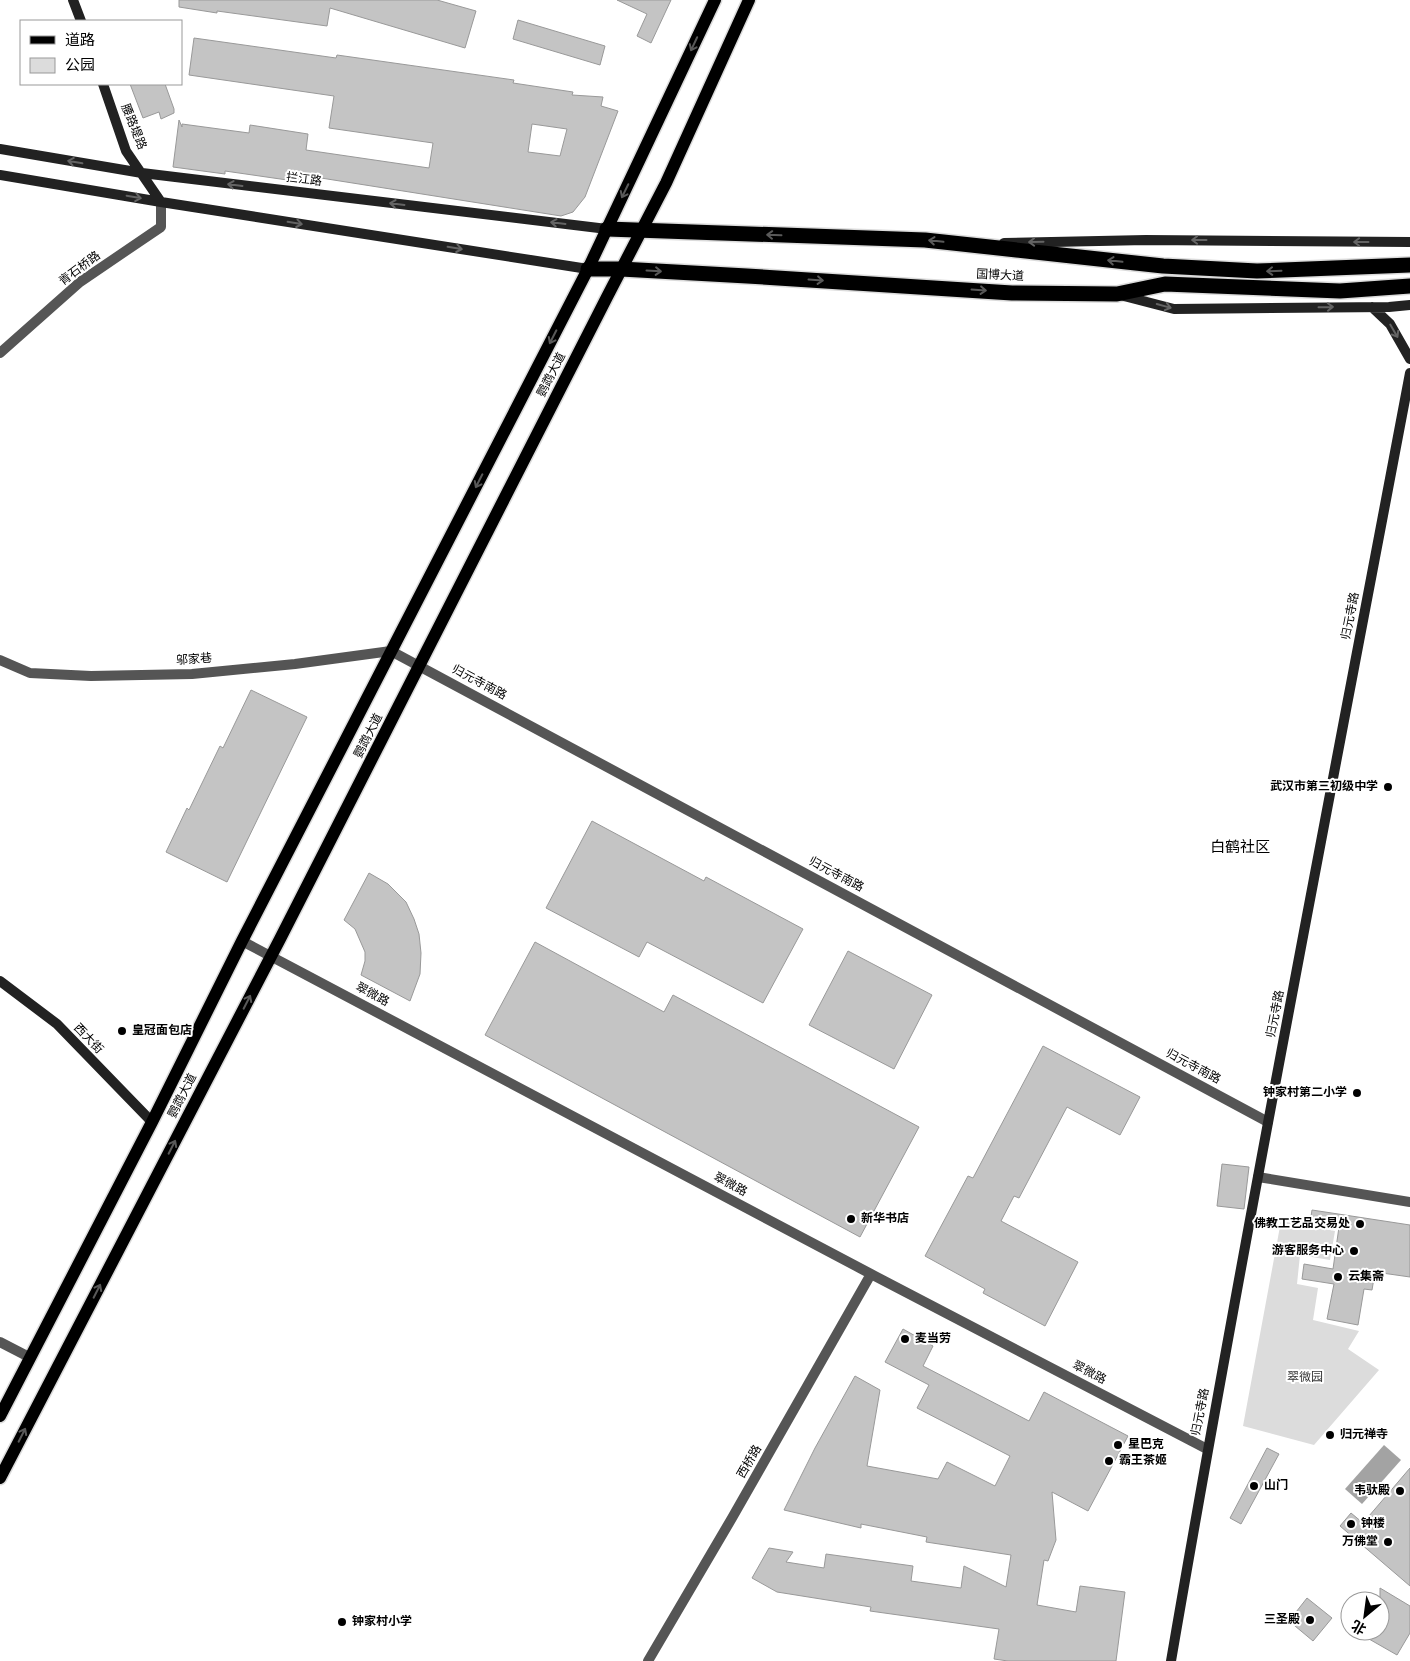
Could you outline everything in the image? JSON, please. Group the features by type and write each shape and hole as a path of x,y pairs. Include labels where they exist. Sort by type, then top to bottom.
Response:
{"highway":[{"path":"606,229 925,240 1163,266 1257,272 1410,265"},
{"name":"国博大道","path":"588,269 621,269 1012,292 1117,294 1165,284 1340,291 1410,286"}],"main road":[{"name":"鹦鹉大道","path":"0,1416 588,269 715,0"},
{"name":"鹦鹉大道","path":"0,1478 271,956 666,183 749,0"}],"street":[{"path":"73,0 81,20"},
{"name":"腰路堤路","path":"103,85 126,151 161,202"},
{"name":"拦江路","path":"0,149 142,174 606,229"},
{"path":"0,175 588,269"},
{"name":"青石桥路","path":"0,353 80,282 161,227 161,202"},
{"path":"960,244 1146,240 1410,242"},
{"path":"1117,294 1174,309 1410,305"},
{"path":"1372,307 1390,324 1410,359"},
{"name":"归元寺路","path":"1171,1661 1207,1449 1410,373"},
{"name":"邬家巷","path":"0,660 30,673 90,676 202,673 295,664 392,651"},
{"name":"归元寺南路","path":"392,651 1268,1122"},
{"name":"翠微路","path":"242,941 871,1274 1207,1449"},
{"name":"西大街","path":"0,981 57,1024 152,1122"},
{"path":"1258,1177 1410,1202"},
{"name":"西桥路","path":"648,1661 871,1274"},
{"path":"0,1342 29,1357"}],"green space":[{"name":"翠微园","path":"1281,1221 1335,1231 1330,1260 1300,1255 1297,1284 1318,1288 1313,1320 1359,1331 1348,1349 1379,1370 1314,1445 1243,1426"}],"shaded area":[{"path":"1384,1445 1401,1460 1362,1504 1345,1489"}],"building":[{"path":"179,0 437,0 476,11 465,48 330,8 327,26 179,7"},
{"path":"617,0 671,0 651,43 637,36 647,14"},
{"path":"518,20 605,46 600,65 513,39"},
{"path":"194,38 336,58 337,55 514,80 513,83 573,92 572,95 603,97 601,106 618,111 585,197 573,212 561,216 302,175 301,182 225,171 225,174 173,167 179,120 182,127 182,124 249,133 250,125 308,134 306,150 429,168 433,143 329,128 334,96 189,75","holes":["532,124 567,129 560,156 528,152"]},
{"path":"130,85 165,85 174,113 161,119 159,112 143,118"},
{"path":"251,690 307,717 227,882 166,852 220,746 223,748"},
{"path":"592,821 704,881 706,877 803,929 763,1003 647,942 639,957 546,908"},
{"path":"369,873 388,884 406,902 419,934 421,953 420,974 410,1001 361,975 365,961 365,952 355,929 344,920"},
{"path":"535,942 664,1012 673,995 919,1127 860,1237 485,1035"},
{"path":"848,951 932,995 894,1069 809,1025"},
{"path":"1043,1046 1140,1097 1120,1135 1067,1107 1019,1198 1014,1196 1001,1221 1078,1262 1045,1326 983,1293 985,1289 925,1256 968,1176 973,1178"},
{"path":"1222,1164 1249,1167 1244,1209 1217,1206"},
{"path":"1312,1210 1410,1225 1410,1277 1375,1272 1372,1290 1364,1289 1358,1325 1327,1319 1334,1284 1302,1279 1304,1264 1333,1269 1339,1227 1310,1223"},
{"path":"903,1329 933,1346 923,1366 1029,1421 1044,1392 1128,1436 1088,1511 1052,1492 1056,1540 1048,1561 1044,1560 1037,1605 1076,1612 1080,1586 1125,1592 1116,1661 1008,1661 994,1659 999,1629 870,1611 871,1607 777,1592 752,1578 769,1548 793,1552 786,1562 824,1568 826,1554 913,1566 911,1581 961,1588 964,1566 1006,1587 1011,1555 926,1542 927,1537 861,1524 861,1528 784,1510 815,1448 855,1376 880,1390 867,1466 938,1479 947,1462 995,1486 1010,1456 917,1408 929,1385 885,1362"},
{"name":"山门","path":"1267,1448 1279,1454 1241,1524 1230,1518"},
{"path":"1410,1468 1410,1586 1340,1526 1351,1513 1363,1523"},
{"path":"1390,1594 1410,1606 1410,1633 1397,1655 1372,1641 1390,1641"},
{"name":"三圣殿","path":"1307,1598 1332,1618 1313,1641 1289,1621"}],"place":[{"name":"武汉市第三初级中学","path":"1388,787"},
{"name":"皇冠面包店","path":"122,1031"},
{"name":"钟家村第二小学","path":"1357,1093"},
{"name":"新华书店","path":"851,1219"},
{"name":"佛教工艺品交易处","path":"1360,1224"},
{"name":"游客服务中心","path":"1354,1251"},
{"name":"云集斋","path":"1338,1277"},
{"name":"麦当劳","path":"905,1339"},
{"name":"归元禅寺","path":"1330,1435"},
{"name":"星巴克","path":"1118,1445"},
{"name":"霸王茶姬","path":"1109,1461"},
{"name":"山门","path":"1254,1486"},
{"name":"韦驮殿","path":"1400,1491"},
{"name":"钟楼","path":"1351,1524"},
{"name":"万佛堂","path":"1388,1542"},
{"name":"三圣殿","path":"1310,1620"},
{"name":"钟家村小学","path":"342,1622"}],"district":[{"name":"白鹤社区","path":"1240,848"}]}
